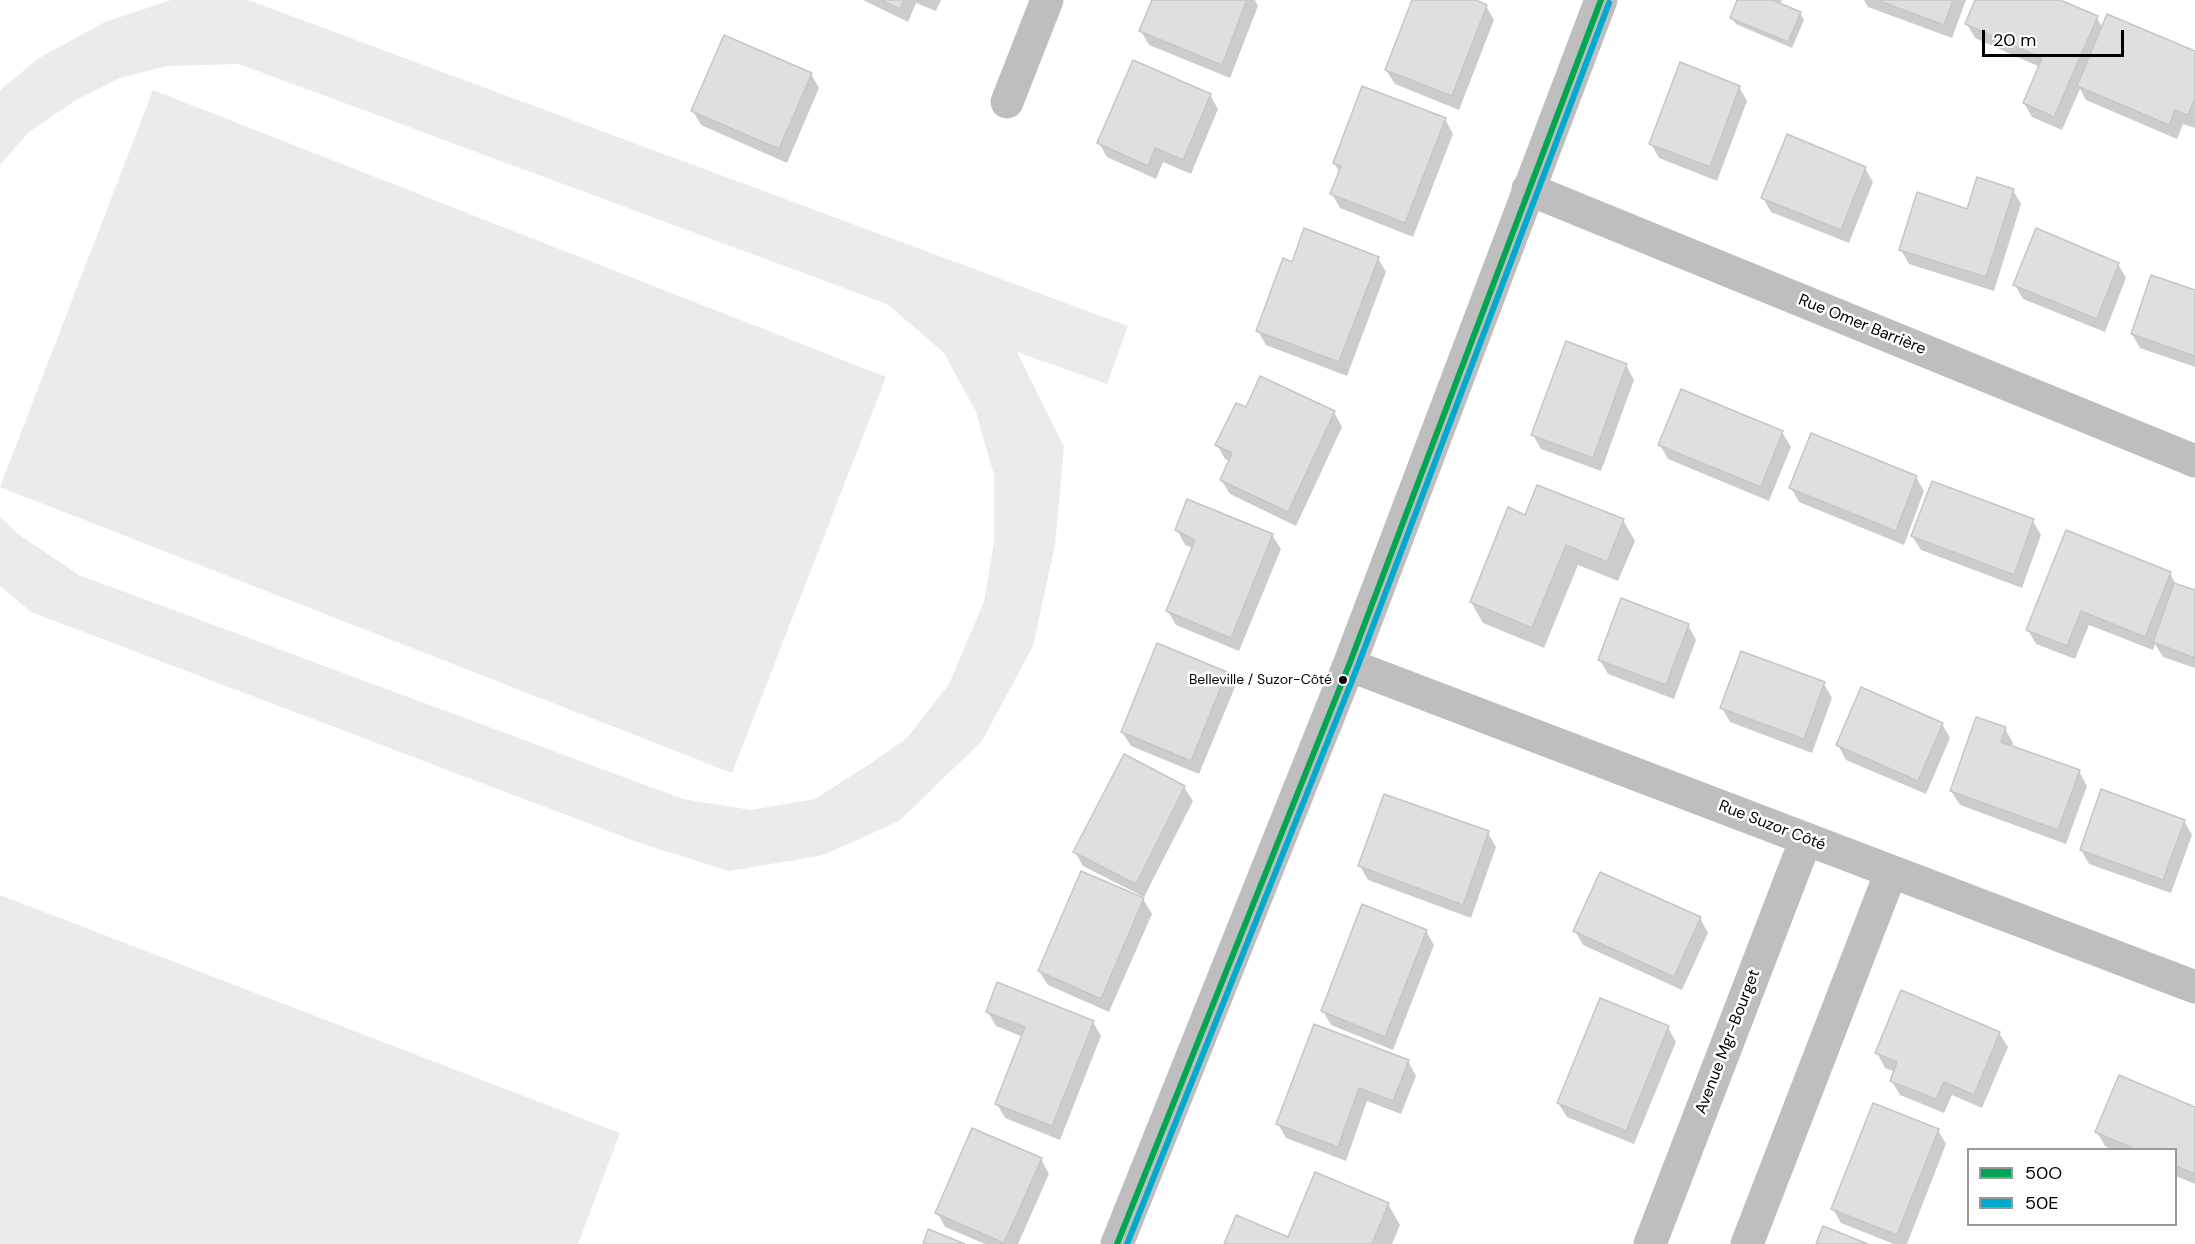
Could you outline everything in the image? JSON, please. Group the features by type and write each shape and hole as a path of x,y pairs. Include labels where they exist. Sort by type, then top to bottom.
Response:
{"street":[{"path":"1006,102 1047,0"},
{"path":"1117,1244 1349,665 1601,0"},
{"name":"Rue Omer Barrière","path":"1528,189 2195,461"},
{"name":"Rue Suzor Côté","path":"1349,665 2195,987"},
{"name":"Avenue Mgr-Bourget","path":"1650,1244 1806,839"},
{"path":"1747,1244 1891,872"}],"shaded area":[{"path":"171,0 248,0 1128,326 1107,384 1017,352 1064,447 1055,545 1033,646 982,741 899,821 824,855 729,871 640,843 31,612 0,586 0,517 18,534 79,575 683,799 751,810 815,799 907,738 949,684 984,602 994,542 994,475 976,412 944,353 887,304 239,64 167,66 120,78 73,102 29,132 0,165 0,90 39,58 105,22"},
{"path":"153,90 886,377 732,773 0,487"},
{"path":"0,895 620,1133 578,1244 0,1244"}],"building":[{"path":"881,0 904,0 900,9"},
{"path":"1152,0 1247,0 1222,65 1139,31"},
{"path":"1412,0 1476,0 1487,5 1452,96 1385,70"},
{"path":"1737,0 1772,0 1801,12 1788,42 1730,18"},
{"path":"1877,0 1953,0 1944,25"},
{"path":"1975,0 2060,0 2098,16 2054,117 2023,103 2042,58 1965,24"},
{"path":"2107,14 2195,51 2195,98 2188,115 2175,110 2169,125 2077,86"},
{"path":"724,35 812,73 779,149 691,111"},
{"path":"1133,60 1211,94 1183,160 1155,148 1148,166 1097,143"},
{"path":"1680,62 1740,86 1710,167 1649,144"},
{"path":"1362,86 1446,118 1405,223 1330,194 1341,166 1333,163"},
{"path":"1787,134 1866,167 1841,230 1761,198"},
{"path":"1977,177 2014,189 1986,277 1899,250 1917,192 1967,209"},
{"path":"1304,228 1379,257 1339,362 1256,331 1283,258 1292,262"},
{"path":"2036,228 2119,263 2097,319 2013,285"},
{"path":"2151,275 2195,290 2195,356 2131,334"},
{"path":"1566,341 1627,364 1593,458 1531,435"},
{"path":"1260,376 1335,411 1288,512 1220,480 1232,453 1215,445 1236,403 1246,407"},
{"path":"1681,389 1783,431 1761,487 1658,445"},
{"path":"1811,433 1917,476 1896,531 1789,488"},
{"path":"1932,481 2034,519 2014,575 1911,536"},
{"path":"1537,485 1624,519 1607,562 1566,545 1532,628 1470,602 1508,507 1525,515"},
{"path":"1187,499 1273,534 1231,638 1166,611 1195,540 1175,530"},
{"path":"2066,530 2171,572 2145,637 2081,611 2067,646 2026,630"},
{"path":"2174,583 2195,590 2195,658 2153,642"},
{"path":"1621,598 1689,624 1666,685 1598,660"},
{"path":"1157,643 1227,672 1191,761 1121,732"},
{"path":"1741,651 1825,682 1804,739 1720,708"},
{"path":"1861,687 1943,723 1918,781 1836,745"},
{"path":"1976,717 2006,727 2001,742 2080,770 2058,830 1950,791"},
{"path":"1124,754 1185,786 1136,884 1073,852"},
{"path":"2101,789 2185,820 2163,880 2080,850"},
{"path":"1384,794 1489,831 1463,905 1358,866"},
{"path":"1081,871 1144,898 1101,999 1038,971"},
{"path":"1600,872 1701,917 1674,977 1573,931"},
{"path":"1362,904 1427,930 1385,1037 1321,1011"},
{"path":"997,982 1094,1021 1052,1126 995,1104 1025,1027 986,1012"},
{"path":"1901,990 2000,1032 1974,1095 1944,1082 1936,1099 1890,1081 1897,1062 1875,1053"},
{"path":"1600,998 1669,1026 1626,1131 1557,1103"},
{"path":"1314,1024 1409,1060 1393,1101 1359,1088 1338,1147 1276,1124"},
{"path":"2119,1075 2195,1107 2195,1174 2177,1166 2177,1148 2132,1148 2095,1132"},
{"path":"1873,1103 1939,1129 1897,1235 1831,1209"},
{"path":"972,1128 1042,1158 1004,1243 935,1213"},
{"path":"1315,1172 1389,1203 1372,1244 1224,1244 1236,1215 1288,1237"},
{"path":"1823,1226 1868,1244 1816,1244"},
{"path":"928,1229 965,1244 923,1244"}],"transit line":[{"name":"50O","path":"1117,1244 1349,665 1601,0"},
{"name":"50E","path":"1127,1244 1357,668 1609,3"}],"place":[{"name":"Belleville / Suzor-Côté","path":"1343,680"}]}
